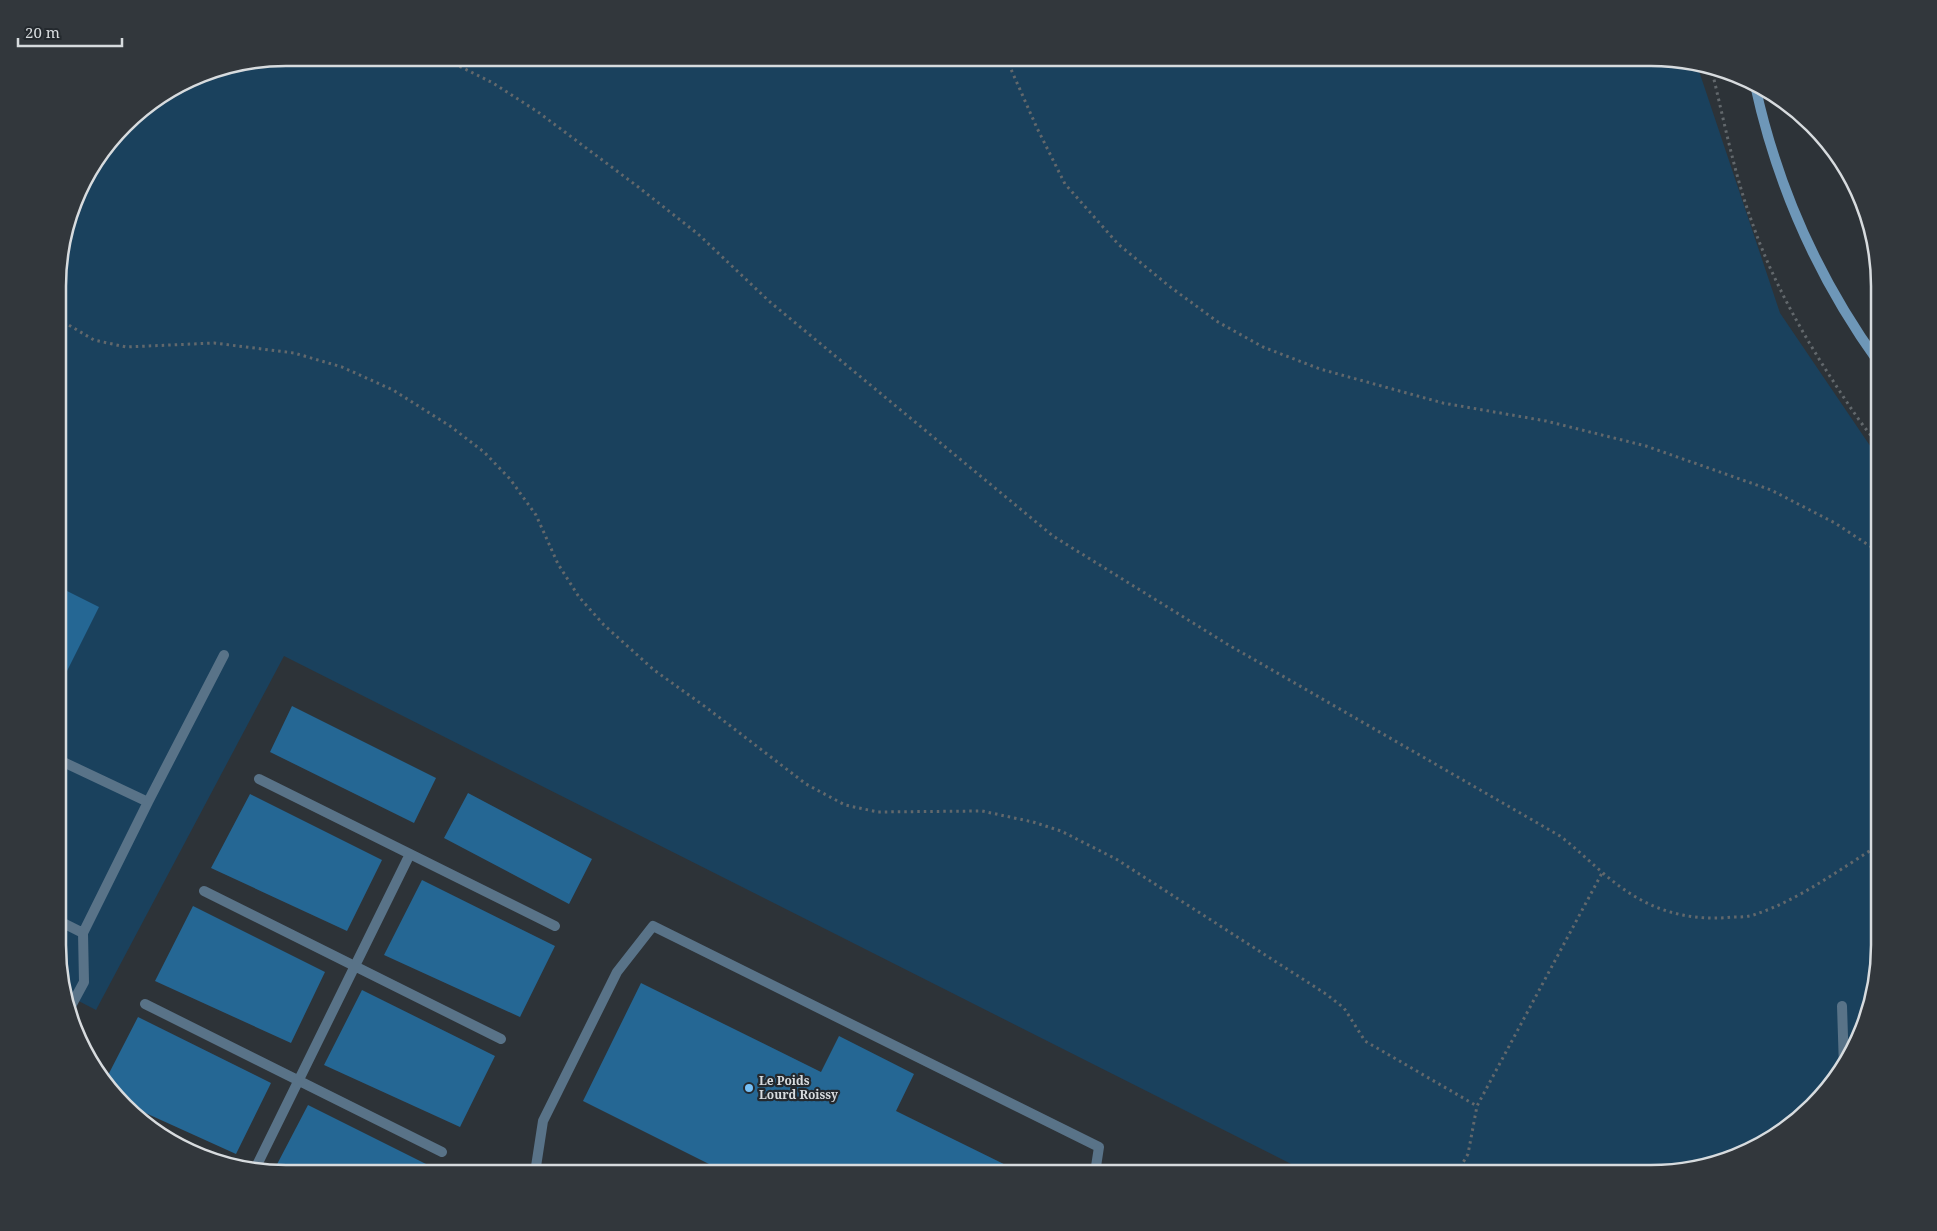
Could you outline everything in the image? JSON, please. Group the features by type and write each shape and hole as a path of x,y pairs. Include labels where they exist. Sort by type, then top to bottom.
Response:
{"street":[{"path":"1757,94 1761,113 1785,187 1801,228 1829,286 1871,351"}],"lane":[{"path":"74,1001 84,982 82,933 224,655"},
{"path":"66,763 148,802"},
{"path":"259,779 555,926"},
{"path":"258,1163 410,854"},
{"path":"204,891 500,1039"},
{"path":"66,925 82,933"},
{"path":"536,1165 543,1121 617,972 653,926 1099,1147 1096,1165"},
{"path":"145,1004 442,1152"},
{"path":"1842,1006 1843,1050"}],"path":[{"path":"459,66 500,88 538,112 645,192 698,234 778,308 1053,536 1227,644 1560,836 1582,853 1602,873 1632,895 1664,911 1692,918 1719,919 1755,915 1788,901 1871,850"},
{"path":"1010,66 1037,128 1065,184 1118,244 1169,286 1218,322 1263,347 1320,369 1443,403 1546,421 1646,446 1771,490 1835,523 1871,547"},
{"path":"1713,75 1732,156 1753,226 1783,295 1819,359 1871,436"},
{"path":"66,322 94,340 126,347 214,343 294,353 342,367 393,390 450,426 484,452 510,479 536,515 558,564 579,597 604,625 654,670 714,713 806,784 845,804 878,812 982,811 1033,822 1061,831 1116,859 1326,994 1344,1008 1364,1041 1477,1106"},
{"path":"1462,1165 1468,1154 1477,1106 1602,873"}],"shaded area":[{"path":"286,66 1651,66 1694,70 1699,71 1780,313 1871,447 1871,945 1867,988 1859,1016 1848,1042 1834,1067 1816,1090 1796,1110 1773,1128 1748,1142 1722,1153 1694,1161 1651,1165 1293,1165 284,656 96,1010 73,998 68,974 66,945 66,286 68,257 70,243 83,202 103,164 121,141 141,121 164,103 189,89 215,78 243,70"}],"building":[{"path":"66,590 99,607 66,673"},
{"path":"292,706 436,778 414,823 270,752"},
{"path":"468,793 592,859 569,904 444,838"},
{"path":"250,794 382,860 347,931 211,868"},
{"path":"422,880 555,946 520,1017 384,955"},
{"path":"193,906 325,972 291,1043 155,981"},
{"name":"Le Poids Lourd Roissy","path":"641,983 821,1072 839,1036 914,1074 896,1111 1006,1165 711,1165 583,1101"},
{"path":"362,990 495,1056 460,1127 324,1065"},
{"path":"138,1017 271,1083 236,1154 144,1112 121,1090 108,1074"},
{"path":"308,1105 428,1165 286,1165 277,1164"}],"place":[{"name":"Le Poids Lourd Roissy","path":"749,1088"}]}
